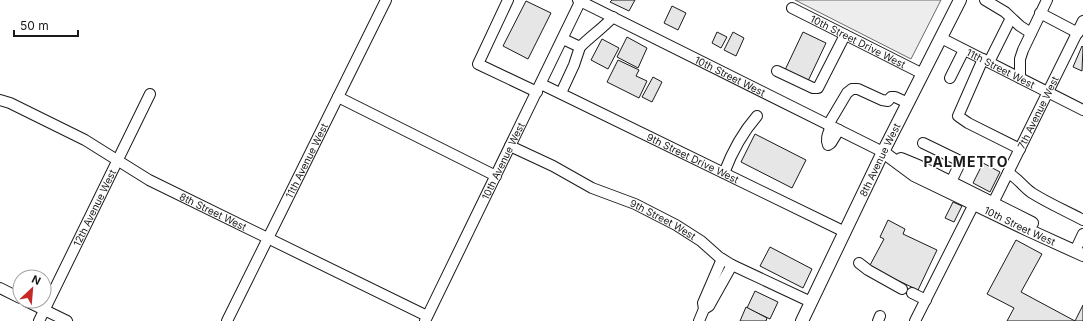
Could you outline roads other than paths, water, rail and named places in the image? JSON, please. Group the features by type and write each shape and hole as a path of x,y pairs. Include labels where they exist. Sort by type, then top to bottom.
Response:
{"main road":[{"name":"8th Avenue West","path":"802,321 883,152 960,0"},
{"name":"10th Street West","path":"883,152 918,166 1032,223 1079,253"},
{"name":"10th Street West","path":"883,152 914,175 1079,253"}],"street":[{"name":"11th Avenue West","path":"227,321 386,0"},
{"name":"9th Street Drive West","path":"508,0 478,64 539,88 561,93 845,232"},
{"name":"10th Avenue West","path":"426,320 563,39 580,0"},
{"name":"10th Street West","path":"580,0 883,152"},
{"path":"985,0 1030,33"},
{"path":"1020,78 1020,59 1024,47 1047,0"},
{"name":"10th Street Drive West","path":"792,8 923,74"},
{"path":"1040,14 1078,33"},
{"path":"561,93 574,65 580,47 598,30 604,27 613,17"},
{"path":"1011,18 986,61 958,116 968,123 1020,149"},
{"name":"7th Avenue West","path":"993,203 1083,22"},
{"path":"777,71 813,88 818,88 845,35"},
{"name":"11th Street West","path":"941,38 1083,110"},
{"path":"563,39 580,47"},
{"path":"950,78 964,50"},
{"path":"833,127 847,93 852,89 858,89 882,100 888,101 891,97 895,97 908,103"},
{"name":"12th Avenue West","path":"38,321 150,94"},
{"path":"338,97 496,176"},
{"name":"8th Street West","path":"1,99 85,140 149,180 268,237 426,320"},
{"path":"724,173 744,132 757,116"},
{"path":"923,142 958,160 960,163 951,182"},
{"name":"9th Street West","path":"510,146 553,166 592,188 635,204 676,225 701,241 722,259 732,265 811,302"},
{"path":"1008,173 1015,177 1024,187 1034,194 1083,220"},
{"path":"915,321 974,204"},
{"path":"1079,253 1083,234"},
{"path":"699,321 704,309 703,303 722,259"},
{"path":"859,263 868,270 902,289"},
{"path":"704,309 709,306 732,265"},
{"path":"0,288 12,294"},
{"path":"912,293 926,300"},
{"path":"44,310 67,321"}],"district":[{"name":"PALMETTO","path":"966,162"}]}
